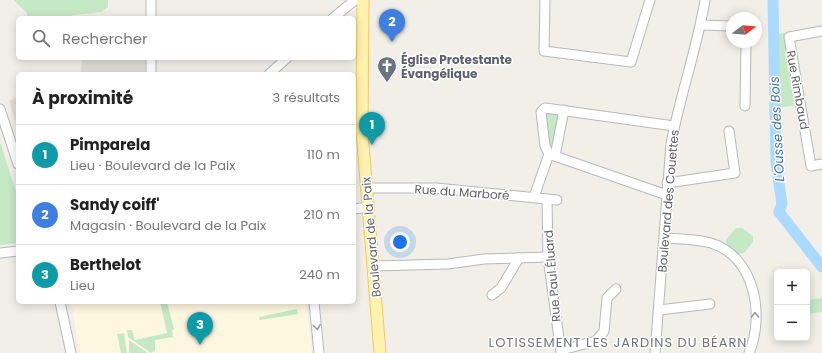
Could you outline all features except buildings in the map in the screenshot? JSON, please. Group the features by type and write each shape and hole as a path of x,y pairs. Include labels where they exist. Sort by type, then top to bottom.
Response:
{"main road":[{"name":"Boulevard de la Paix","path":"363,0 362,132 380,353"}],"street":[{"path":"151,0 151,16"},
{"path":"335,16 355,0"},
{"path":"545,0 544,51 631,62 650,0"},
{"name":"Boulevard des Couettes","path":"655,353 665,238 667,183 674,126 701,25 705,0"},
{"path":"701,25 726,26"},
{"name":"Rue Rimbaud","path":"822,31 788,37 811,166 822,164"},
{"path":"746,48 746,106"},
{"path":"151,60 151,72"},
{"path":"271,72 286,60"},
{"path":"667,195 552,155 545,146 541,112 545,108 564,110 674,126"},
{"path":"0,109 16,158"},
{"path":"534,197 552,155 564,110"},
{"path":"667,183 735,173 729,130"},
{"name":"Rue du Marboré","path":"367,188 436,188 552,199"},
{"name":"Rue Paul Éluard","path":"552,199 548,256 561,351"},
{"path":"356,209 369,207"},
{"path":"665,238 712,243 730,254 740,263 752,286 755,302 754,334 749,353"},
{"path":"0,252 16,251"},
{"path":"374,266 448,264 484,259 548,256"},
{"path":"492,295 501,288 519,258"},
{"path":"561,351 596,341 604,331 607,298 616,288"},
{"path":"60,304 71,353"},
{"path":"314,304 319,353"},
{"path":"659,310 710,304"}],"shaded area":[{"path":"82,60 145,60 145,72 81,72"},
{"path":"16,98 16,124 9,101"},
{"path":"71,304 306,304 312,353 80,353"}],"green space":[{"path":"14,0 108,0 108,7 101,12 71,16 27,16 27,13"},
{"path":"784,33 796,105 779,108 777,34"},
{"path":"559,112 553,144 551,145 548,143 544,113"},
{"path":"0,142 16,192 16,243 0,245"},
{"path":"736,228 742,228 753,236 753,242 744,253 738,254 727,246 726,240"},
{"path":"822,298 822,312 810,314 810,300"},
{"path":"160,304 168,304 174,329 172,330 173,337 155,340 155,351 151,353 128,337 127,330 132,330 135,340 167,333"},
{"path":"297,309 298,314 260,320 259,317"},
{"path":"124,333 127,353 121,353 117,334"},
{"path":"129,340 148,353 129,353"}],"waterway":[{"name":"L'Ousse des Bois","path":"773,0 776,163 782,204 779,212 822,267"}],"place":[{"name":"Sandy coiff'","path":"392,42"},
{"name":"Église Protestante Évangélique","path":"387,83"},
{"name":"Pimparela","path":"372,145"},
{"name":"Berthelot","path":"200,345"}],"district":[{"name":"LOTISSEMENT LES JARDINS DU BÉARN","path":"618,342"}]}
